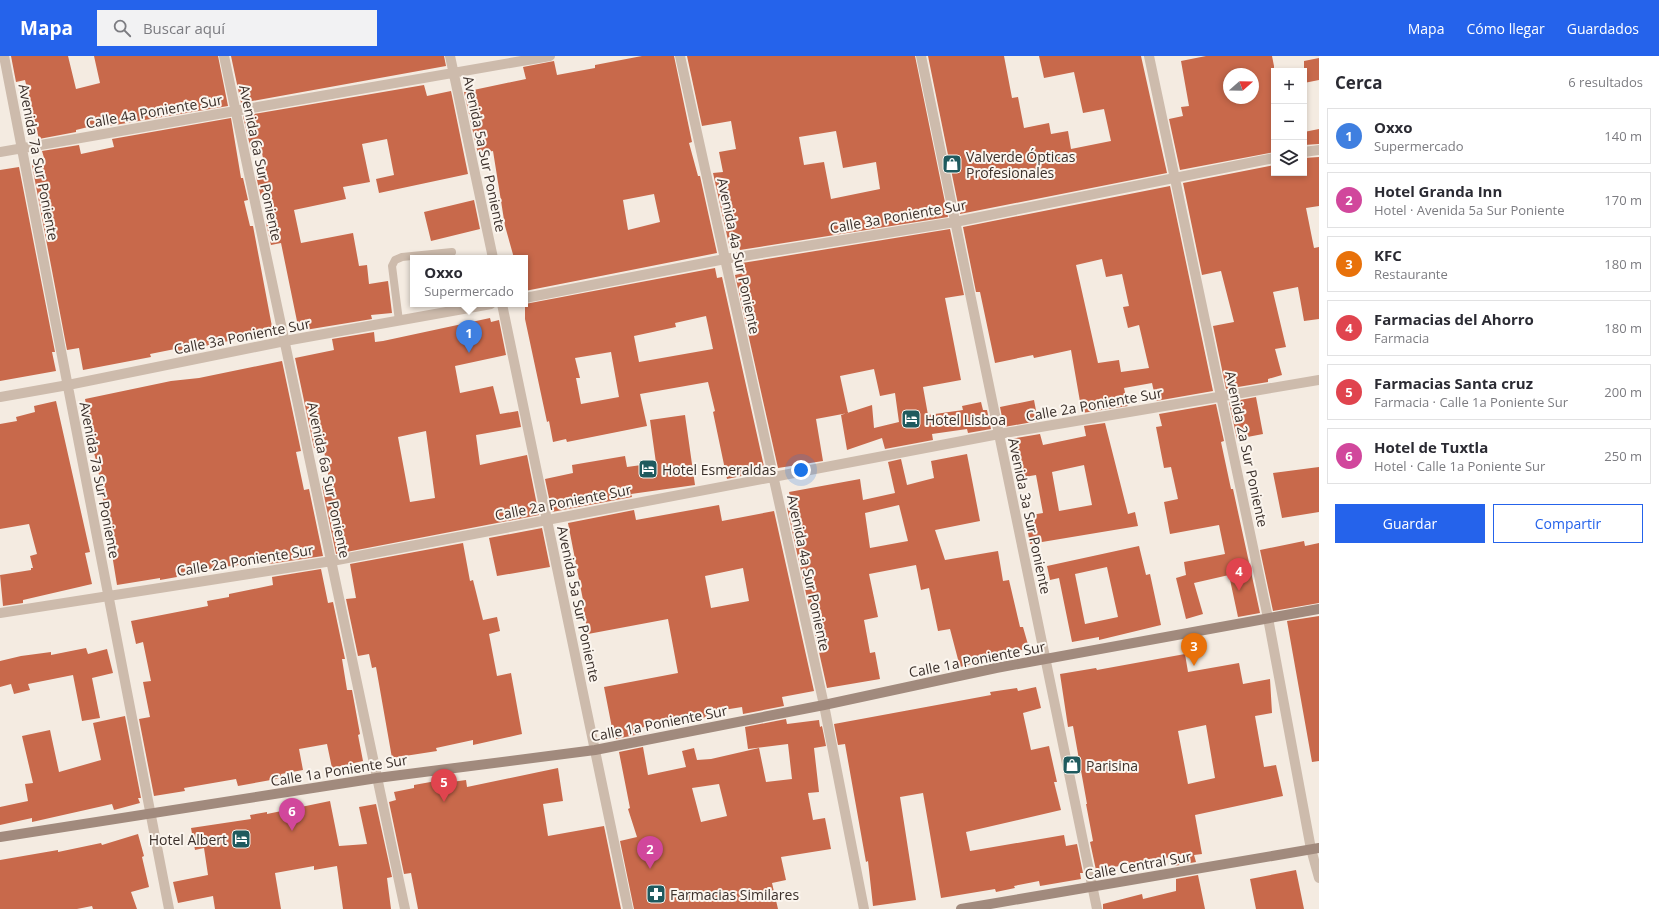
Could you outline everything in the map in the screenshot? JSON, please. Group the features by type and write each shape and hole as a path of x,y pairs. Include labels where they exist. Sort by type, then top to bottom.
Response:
{"main road":[{"name":"Calle 1a Poniente Sur","path":"0,837 377,778 595,750 824,705 957,676 1319,609"},
{"name":"Calle Central Sur","path":"961,909 1315,849"}],"street":[{"name":"Avenida 7a Sur Poniente","path":"4,56 169,909"},
{"name":"Avenida 6a Sur Poniente","path":"224,56 405,909"},
{"name":"Avenida 5a Sur Poniente","path":"450,56 492,255"},
{"name":"Calle 4a Poniente Sur","path":"0,152 550,56"},
{"name":"Avenida 4a Sur Poniente","path":"680,56 824,705 864,909"},
{"name":"Avenida 3a Sur Poniente","path":"921,56 1097,909"},
{"name":"Avenida 2a Sur Poniente","path":"1150,56 1174,177 1222,396 1268,618 1315,849 1319,878"},
{"path":"1307,152 1319,150"},
{"name":"Calle 3a Poniente Sur","path":"528,297 725,259 955,222 1271,159"},
{"name":"Calle 3a Poniente Sur","path":"0,397 68,385 285,341 475,307"},
{"name":"Avenida 5a Sur Poniente","path":"503,307 628,909"},
{"name":"Calle 2a Poniente Sur","path":"0,613 332,561 999,434 1319,380"}],"lane":[{"path":"422,255 452,252"},
{"path":"399,321 392,266 395,260 410,256"}],"building":[{"path":"11,56 68,56 76,89 100,83 94,56 218,56 228,106 109,126 108,122 76,130 76,132 39,139 25,80 16,82"},
{"path":"231,56 444,56 446,66 241,103"},
{"path":"642,56 674,56 692,142 689,143 698,176 700,176 717,253 528,290 528,255 513,255 505,226 493,151 478,154 464,92 526,79 523,67 554,61 557,75 595,68 595,65","holes":["654,194 660,222 628,230 623,200"]},
{"path":"687,56 915,56 948,217 740,250 739,247 730,249 713,173 723,172 719,152 736,149 731,121 702,126","holes":["836,131 843,168 876,162 880,189 831,199 824,162 804,165 799,137"]},
{"path":"928,56 1004,56 1012,98 1018,97 1024,128 1049,123 1051,134 1068,131 1071,149 1111,141 1104,109 1083,113 1074,72 1044,78 1039,56 1141,56 1167,173 960,214"},
{"path":"1206,56 1272,56 1274,68 1271,68 1271,153 1180,170 1169,119 1183,116 1181,107 1189,106 1181,61"},
{"path":"1319,58 1319,80 1307,82 1307,68 1304,68 1304,61"},
{"path":"424,85 427,96 451,91 468,174 379,193 376,179 394,175 387,139 362,144 370,182 343,187 346,199 294,210 301,243 353,233 359,266 367,265 369,284 388,281 392,313 371,315 372,319 299,331 281,243 271,245 266,223 275,221 270,196 261,197 256,176 266,173 261,148 251,150 243,116"},
{"path":"231,118 241,178 243,178 248,200 244,201 250,226 253,226 273,332 175,352 175,349 150,354 151,357 83,370 79,348 67,350 32,165 45,161 42,151 79,145 81,154 114,147 112,139"},
{"path":"1319,129 1319,144 1307,145 1307,131"},
{"path":"1319,157 1319,206 1306,208 1314,248 1319,247 1319,319 1304,321 1298,287 1273,292 1286,347 1275,349 1282,375 1268,379 1268,382 1226,389 1213,326 1234,322 1221,271 1202,275 1183,183 1271,166 1271,176 1307,176 1307,158"},
{"path":"19,167 55,352 52,352 56,371 0,381 0,170"},
{"path":"1170,186 1213,391 1156,401 1152,383 1124,388 1128,406 1082,413 1071,350 1034,358 1033,355 995,363 980,292 976,292 963,227","holes":["1102,259 1106,277 1122,274 1129,306 1123,307 1128,328 1139,325 1149,368 1121,372 1119,360 1098,363 1076,265"]},
{"path":"474,200 480,229 431,241 424,212"},
{"path":"950,229 964,295 945,298 961,380 923,387 928,415 963,410 962,406 981,402 983,410 987,410 991,429 968,433 967,429 932,434 933,440 885,449 882,438 847,450 841,415 846,413 816,419 823,461 778,468 735,275 744,273 742,263","holes":["874,369 880,396 895,393 899,422 874,428 872,405 848,413 840,376"]},
{"path":"715,268 717,278 722,277 765,471 727,479 713,412 715,411 708,382 640,394 647,426 567,442 566,439 553,442 549,421 547,422 525,319 525,307 528,307 528,303","holes":["706,316 713,349 639,362 634,336 676,327 675,323","611,352 619,397 581,404 576,378 580,378 575,358"]},
{"path":"490,318 491,322 499,320 506,355 455,366 460,393 493,386 500,414 518,411 521,427 476,435 480,465 527,455 539,515 336,554 322,486 330,484 324,451 322,446 314,448 295,358 334,350 332,339 374,332 375,342","holes":["426,431 435,498 410,502 398,437"]},
{"path":"282,361 301,451 296,452 304,490 309,489 323,556 269,564 269,561 208,569 176,574 177,577 160,580 160,578 117,585 98,469 86,420 89,419 85,399 171,381 199,378"},
{"path":"1256,397 1263,434 1237,439 1229,402"},
{"path":"1034,400 1038,421 1004,427 1000,407"},
{"path":"56,401 90,552 85,553 92,584 23,600 23,603 3,606 0,575 31,570 31,568 33,568 30,556 37,554 29,524 0,529 0,424 17,421 16,417 35,412 34,406"},
{"path":"1216,404 1224,441 1221,442 1231,489 1233,489 1260,613 1238,617 1229,575 1194,583 1203,614 1186,619 1176,578 1186,575 1184,562 1225,554 1219,525 1170,534 1164,502 1178,499 1171,467 1164,468 1156,427 1162,426 1159,414"},
{"path":"685,415 695,485 631,494 632,497 552,512 545,479 573,473 572,465 625,456 627,467 656,463 650,420"},
{"path":"1105,423 1128,514 1135,512 1138,526 1030,544 1025,516 1043,513 1036,475 1018,478 1010,439 1040,434 1043,445 1086,436 1084,426","holes":["1084,465 1092,505 1059,511 1052,472"]},
{"path":"967,454 980,521 935,530 945,560 998,551 1003,581 1009,580 1020,627 1023,627 1029,648 960,667 950,629 938,631 929,588 921,590 916,565 869,574 878,617 864,620 870,653 875,652 880,679 827,688 787,508 792,507 789,492 860,479 863,500 895,493 888,462 901,459 907,485 934,478 931,461","holes":["899,505 908,541 870,548 865,513"]},
{"path":"1319,467 1319,512 1282,518 1273,473"},
{"path":"719,505 722,521 774,511 814,691 782,697 784,706 743,714 742,707 711,712 711,716 639,728 640,734 616,739 615,732 613,733 604,687 678,673 668,619 588,634 568,523 634,510 636,520","holes":["743,568 749,601 711,608 705,576"]},
{"path":"542,528 550,567 497,576 489,538"},
{"path":"1304,541 1305,546 1319,543 1319,603 1273,611 1260,550"},
{"path":"463,543 470,581 473,580 483,620 497,617 500,631 489,634 497,676 511,673 522,734 473,745 473,740 436,748 437,751 392,758 376,667 372,668 369,654 358,656 346,599 356,598 350,564"},
{"path":"1139,546 1146,575 1150,574 1161,625 1099,640 1099,637 1072,642 1059,578 1050,580 1047,566","holes":["1107,567 1118,617 1085,624 1075,574"]},
{"path":"321,569 328,603 333,602 345,659 342,659 347,690 352,690 363,761 332,768 327,744 299,749 303,770 281,774 282,778 238,786 236,779 184,788 185,791 154,796 139,719 150,717 143,682 151,681 143,642 136,644 131,621 208,606 207,601 229,597 229,594 273,585 272,577"},
{"path":"1319,616 1319,761 1312,762 1287,621"},
{"path":"86,648 88,654 107,649 113,673 92,678 100,718 82,721 73,675 28,684 30,690 14,694 11,684 0,687 0,661 21,656 51,652 51,655"},
{"path":"1185,654 1188,672 1239,663 1243,684 1270,679 1272,713 1255,716 1264,767 1276,765 1283,796 1195,815 1202,854 1194,855 1196,862 1174,866 1172,857 1096,870 1090,842 1093,841 1073,726 1068,727 1060,674 1096,668 1097,670","holes":["1206,725 1215,778 1188,784 1178,731"]},
{"path":"1036,687 1041,708 1023,713 1031,750 1049,746 1057,782 1054,782 1061,810 966,832 970,851 1064,835 1066,846 1077,844 1083,873 1080,873 1081,879 1040,886 1039,881 1014,886 1015,888 996,892 995,889 941,898 923,793 900,797 916,900 873,906 868,861 866,862 845,744 838,745 834,724 991,695 990,692 1017,688 1018,691"},
{"path":"125,716 141,798 138,798 140,803 114,810 112,804 32,822 32,818 0,825 0,807 28,801 25,784 33,783 22,736 50,730 59,772 101,760 93,723"},
{"path":"786,719 787,724 819,720 820,727 822,726 826,746 814,748 819,792 808,793 813,820 825,818 831,849 781,857 786,880 772,883 778,909 634,909 620,841 637,837 628,809 630,808 619,752 643,747 648,775 686,767 682,751 694,748 697,760 711,759 759,748 766,782 792,779 788,744 748,749 745,727","holes":["719,784 727,816 701,822 692,788"]},
{"path":"558,768 563,801 543,804 548,836 604,826 621,909 418,909 411,873 404,874 389,802 396,800 394,792 414,788 414,785 436,781 437,784 466,780 467,787"},
{"path":"330,801 339,846 367,844 359,807 376,804 392,877 387,878 391,909 343,909 337,866 314,870 314,866 275,873 281,909 215,909 213,896 178,903 173,882 208,875 204,848 195,850 191,828 251,819 250,815 267,812 267,814"},
{"path":"138,834 144,856 142,857 149,887 131,892 137,909 93,909 92,906 77,909 0,909 0,860 58,850 58,852 101,843 102,845"},
{"path":"1296,870 1304,909 1256,909 1250,879"},
{"path":"1198,875 1205,909 1103,909 1103,904 1142,894 1143,899 1176,891 1176,879"}],"place":[{"name":"Valverde Ópticas Profesionales","path":"952,164"},
{"name":"Oxxo","path":"469,353"},
{"name":"Hotel Lisboa","path":"911,419"},
{"name":"Hotel Esmeraldas","path":"648,469"},
{"name":"Farmacias del Ahorro","path":"1239,591"},
{"name":"KFC","path":"1194,666"},
{"name":"Parisina","path":"1072,765"},
{"name":"Farmacias Santa cruz","path":"444,802"},
{"name":"Hotel de Tuxtla","path":"292,831"},
{"name":"Hotel Albert","path":"241,839"},
{"name":"Hotel Granda Inn","path":"650,869"},
{"name":"Farmacias Similares","path":"656,894"}]}
